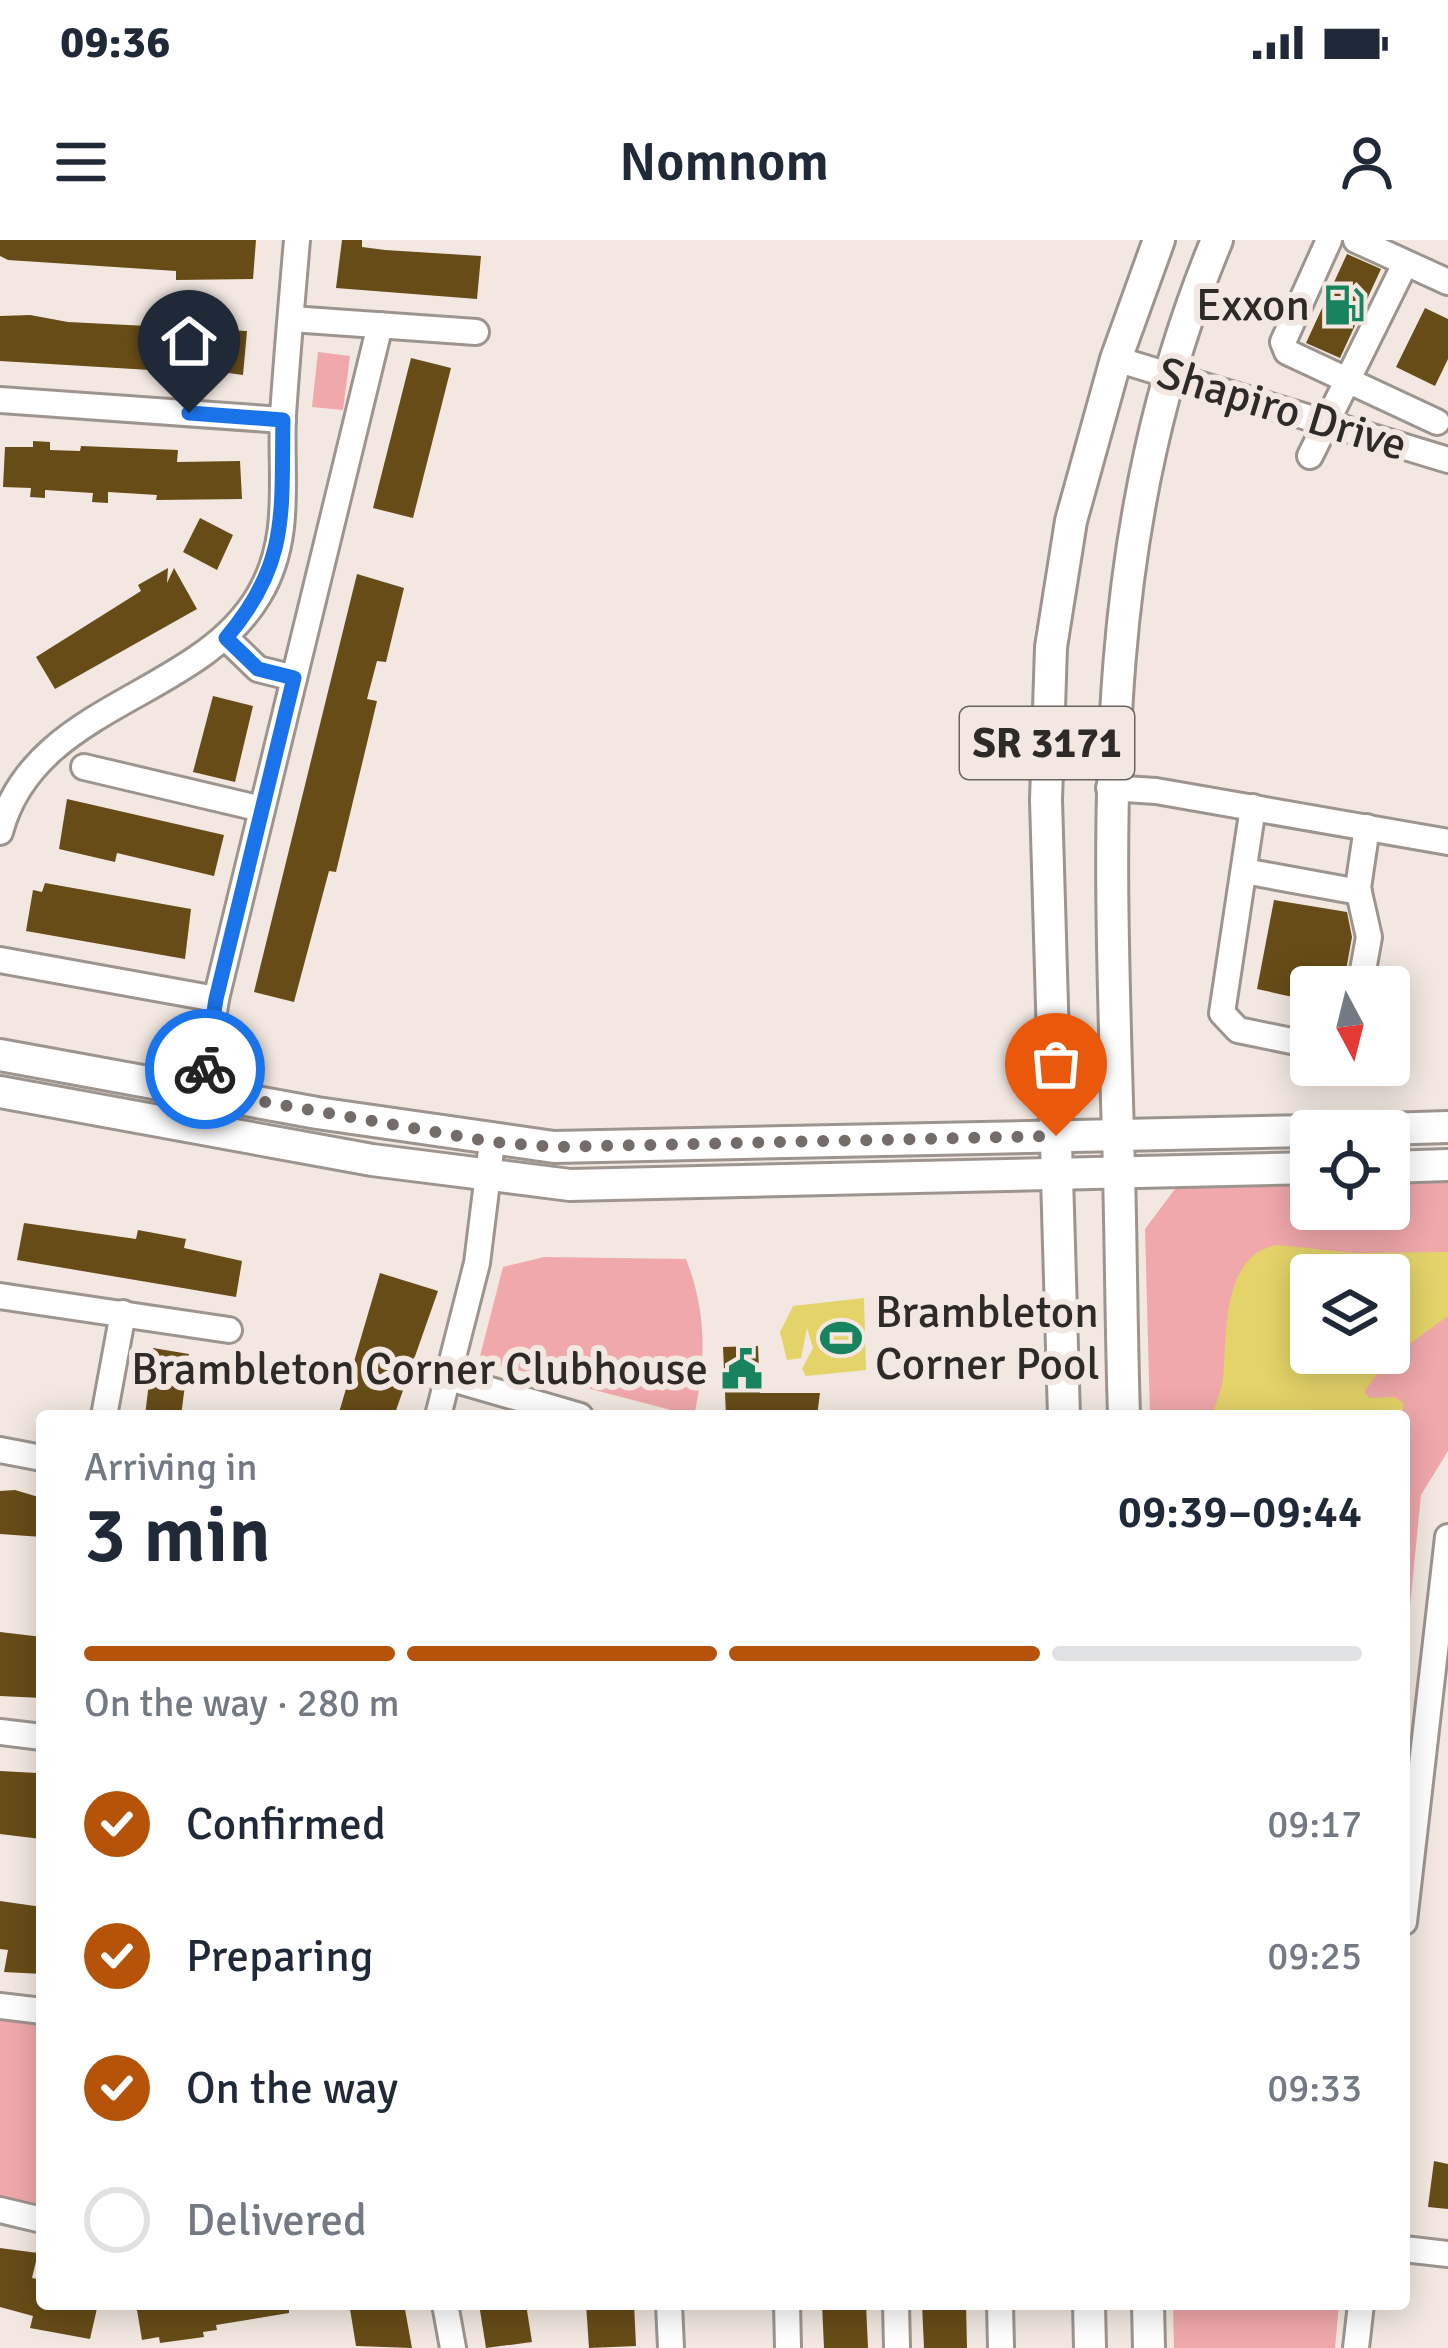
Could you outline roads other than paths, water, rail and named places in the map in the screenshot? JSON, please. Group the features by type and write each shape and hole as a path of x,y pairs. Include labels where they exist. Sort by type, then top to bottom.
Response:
{"main road":[{"name":"SR 3171","path":"1064,1410 1046,800 1051,647 1071,521 1116,358 1160,240"},
{"name":"SR 3171","path":"1124,1410 1109,788 1127,572 1170,373 1216,240"},
{"path":"0,1055 492,1142 612,1149 1290,1131"},
{"path":"0,1092 487,1178 640,1186 1290,1168"},
{"path":"1410,1128 1448,1127"},
{"path":"1410,1166 1448,1165"},
{"path":"1089,2310 1090,2348"},
{"path":"1148,2310 1149,2348"}],"street":[{"path":"1,824 35,770 75,730 226,638 261,593 280,544 283,420 297,240"},
{"path":"1329,240 1283,342 1287,352 1346,380 1443,411 1440,457"},
{"path":"1356,240 1448,282"},
{"path":"1310,456 1405,264"},
{"path":"291,319 476,332"},
{"path":"202,1091 216,999 380,325"},
{"name":"Shapiro Drive","path":"1116,358 1440,457"},
{"path":"0,400 283,420"},
{"path":"226,638 258,669 294,678"},
{"path":"84,767 262,809"},
{"path":"1109,788 1253,807 1448,842"},
{"path":"1253,807 1222,1013 1238,1030 1290,1041"},
{"path":"1364,966 1369,937 1359,892 1367,827"},
{"path":"1244,871 1359,892"},
{"path":"0,960 216,999"},
{"path":"440,1410 477,1263 492,1142"},
{"path":"0,1296 229,1330"},
{"path":"105,1410 123,1313"},
{"path":"449,1378 559,1410"},
{"path":"0,1450 36,1457"},
{"path":"1410,1870 1448,1537"},
{"path":"0,1732 36,1736"},
{"path":"0,2006 36,2010"},
{"path":"0,2210 36,2219"},
{"path":"1410,2250 1448,2254"},
{"path":"446,2310 453,2348"},
{"path":"669,2310 671,2348"},
{"path":"787,2310 788,2348"},
{"path":"896,2310 897,2348"},
{"path":"1000,2310 1001,2348"},
{"path":"1356,2348 1360,2310"}],"place":[{"name":"Exxon","path":"1344,305"},
{"name":"Brambleton Corner Pool","path":"841,1338"},
{"name":"Brambleton Corner Clubhouse","path":"742,1369"}]}
